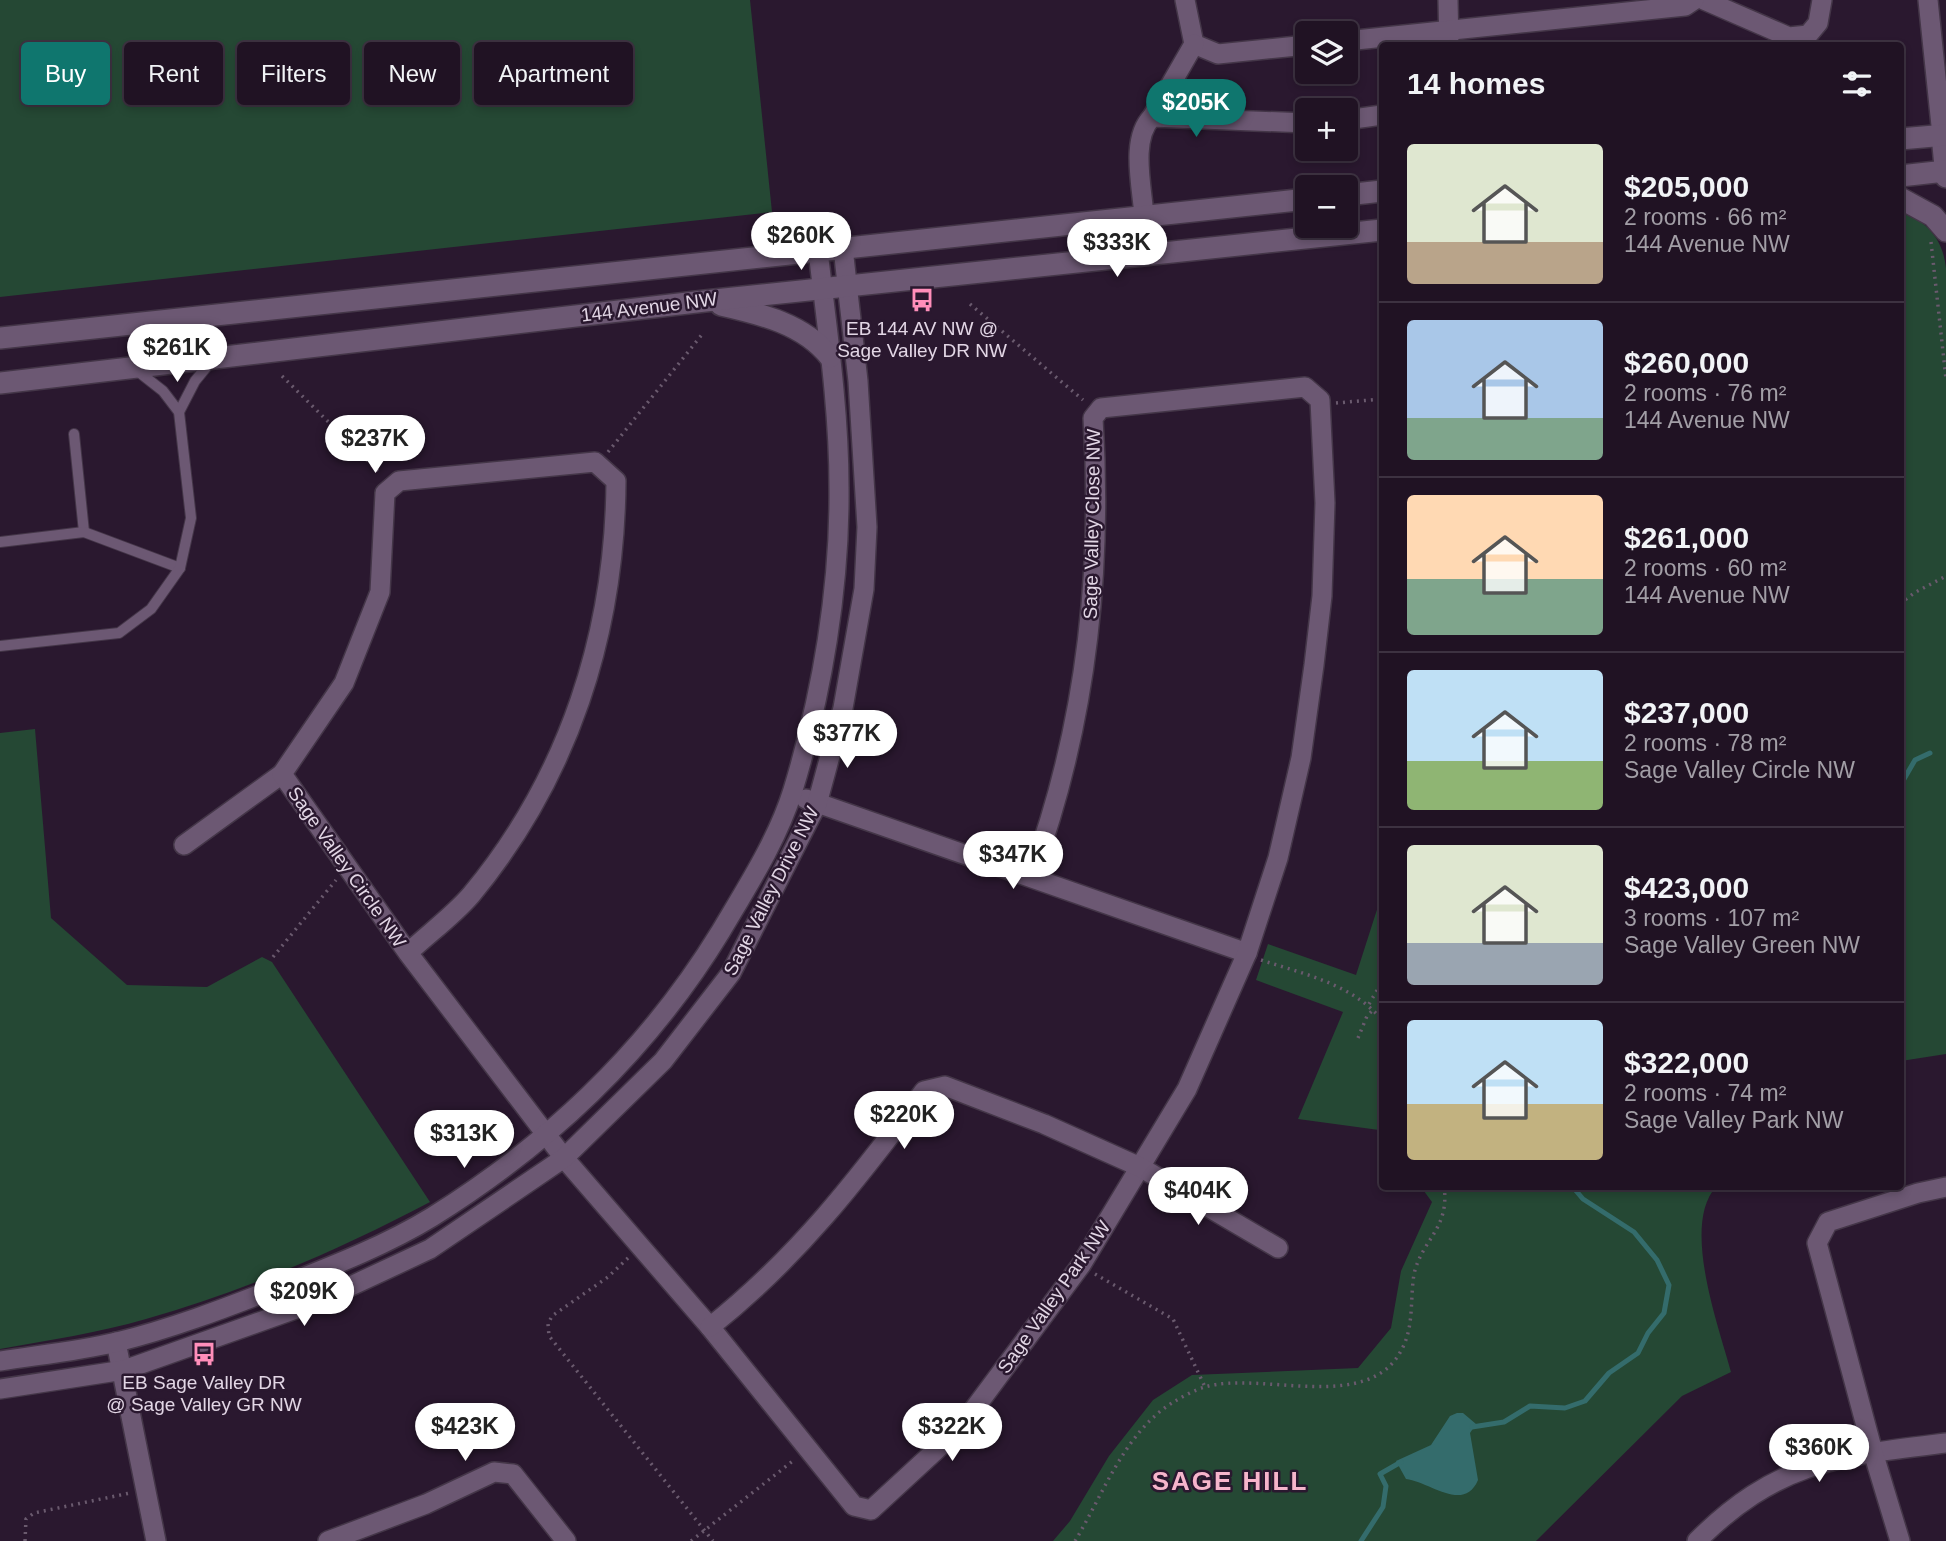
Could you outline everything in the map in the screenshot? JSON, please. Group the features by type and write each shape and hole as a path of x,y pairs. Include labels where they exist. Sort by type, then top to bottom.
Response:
{"main road":[{"path":"1904,139 1944,135 1946,177"},
{"path":"1904,176 1946,171"},
{"path":"1358,194 1379,191"},
{"name":"144 Avenue NW","path":"0,338 1295,200"},
{"path":"1904,200 1933,216 1937,232"},
{"name":"144 Avenue NW","path":"0,383 705,301 1379,230"},
{"path":"705,301 761,314 799,331 817,341 830,357"}],"street":[{"path":"1144,216 1140,139 1144,125 1153,117 1194,44 1185,0"},
{"path":"1448,0 1450,38"},
{"path":"1358,41 1450,38 1685,6 1694,0"},
{"path":"1704,0 1789,37 1808,35 1818,23 1822,0"},
{"path":"1928,0 1944,135"},
{"path":"1194,44 1217,54 1295,46"},
{"path":"1358,118 1379,115"},
{"path":"1153,117 1295,123"},
{"name":"Sage Valley Drive NW","path":"0,1389 124,1370 321,1300 430,1248 564,1158 663,1061 731,973 817,804 843,708 864,589 867,527 843,248"},
{"name":"Sage Valley Drive NW","path":"0,1361 116,1342 230,1306 340,1262 430,1218 546,1135 582,1104 626,1058 689,984 734,908 792,794 820,680 838,532 838,458 818,251"},
{"name":"Sage Valley Close NW","path":"1031,876 1056,809 1075,724 1090,634 1095,560 1093,418 1101,408 1305,387 1320,400"},
{"path":"792,794 1247,953 1278,858 1301,758 1314,665 1322,596 1325,503 1320,400"},
{"path":"399,481 595,462"},
{"name":"Sage Valley Circle NW","path":"408,953 469,897 521,828 557,763 584,694 601,630 616,538 616,481 595,462"},
{"name":"Sage Valley Circle NW","path":"399,481 385,493 380,592 344,683 282,774 408,953 564,1158"},
{"path":"184,845 282,774"},
{"name":"Sage Valley Park NW","path":"564,1158 710,1327 854,1506 872,1510 960,1429 1082,1265 1187,1089 1247,953"},
{"path":"710,1327 748,1297 819,1227 924,1091 945,1086 1044,1124 1140,1167 1278,1248"},
{"path":"1900,1541 1872,1452 1817,1244 1828,1222 1918,1193 1946,1187"},
{"path":"116,1342 124,1370 156,1541"},
{"path":"1697,1541 1729,1512 1774,1480 1816,1464 1872,1452 1946,1443"},
{"path":"328,1541 426,1504 494,1472 513,1474 566,1541"}],"lane":[{"path":"179,412 195,381 214,358"},
{"path":"0,646 119,634 151,609 180,568 191,518 179,412 163,391 134,368"},
{"path":"74,434 84,532"},
{"path":"0,541 84,532 180,568"}],"path":[{"path":"1937,232 1946,379"},
{"path":"970,304 1080,399 1101,408"},
{"path":"595,462 616,445 704,332"},
{"path":"282,376 375,471 399,481"},
{"path":"1320,400 1336,403 1379,399"},
{"path":"1904,601 1946,576"},
{"path":"273,957 348,866"},
{"path":"1247,953 1344,989 1369,1004 1379,1016"},
{"path":"1369,1004 1379,987"},
{"path":"1358,1038 1367,1016 1374,1009"},
{"path":"1075,1541 1111,1475 1146,1427 1171,1404 1205,1387 1339,1385 1386,1370 1403,1348 1410,1329 1416,1268 1441,1225 1446,1211 1444,1190"},
{"path":"640,1248 608,1277 552,1316 548,1324 549,1336 713,1541"},
{"path":"1082,1265 1173,1318 1205,1387"},
{"path":"691,1541 807,1450"},
{"path":"24,1541 26,1519 34,1513 148,1491"}],"shaded area":[{"path":"0,0 750,0 772,212 0,297"},
{"path":"1904,214 1919,221 1932,233 1941,249 1946,268 1946,1054 1904,1061"},
{"path":"35,729 51,918 127,985 207,987 262,957 272,962 430,1202 326,1253 219,1296 128,1324 0,1349 0,733"},
{"path":"1379,903 1379,1130 1298,1119 1343,1012 1256,980 1268,944 1356,975"},
{"path":"1423,1190 1714,1190 1706,1204 1702,1250 1712,1304 1731,1372 1682,1396 1536,1541 1053,1541 1070,1521 1109,1456 1153,1400 1192,1375 1358,1368 1391,1328 1401,1271 1432,1202"},
{"path":"1463,1413 1476,1424 1470,1433 1478,1480 1472,1490 1455,1495 1406,1479 1396,1461 1431,1445 1450,1416"}],"waterway":[{"path":"1904,779 1915,760 1930,753"},
{"path":"1472,1427 1504,1422 1530,1406 1565,1408 1585,1401 1609,1373 1638,1353 1648,1333 1664,1313 1669,1285 1657,1260 1634,1232 1583,1199 1575,1190"},
{"path":"1361,1541 1383,1507 1386,1486 1380,1474 1401,1462"}],"place":[{"name":"EB 144 AV NW @ Sage Valley DR NW","path":"922,300"},
{"name":"EB Sage Valley DR @ Sage Valley GR NW","path":"204,1354"}],"district":[{"name":"SAGE HILL","path":"1230,1481"}]}
